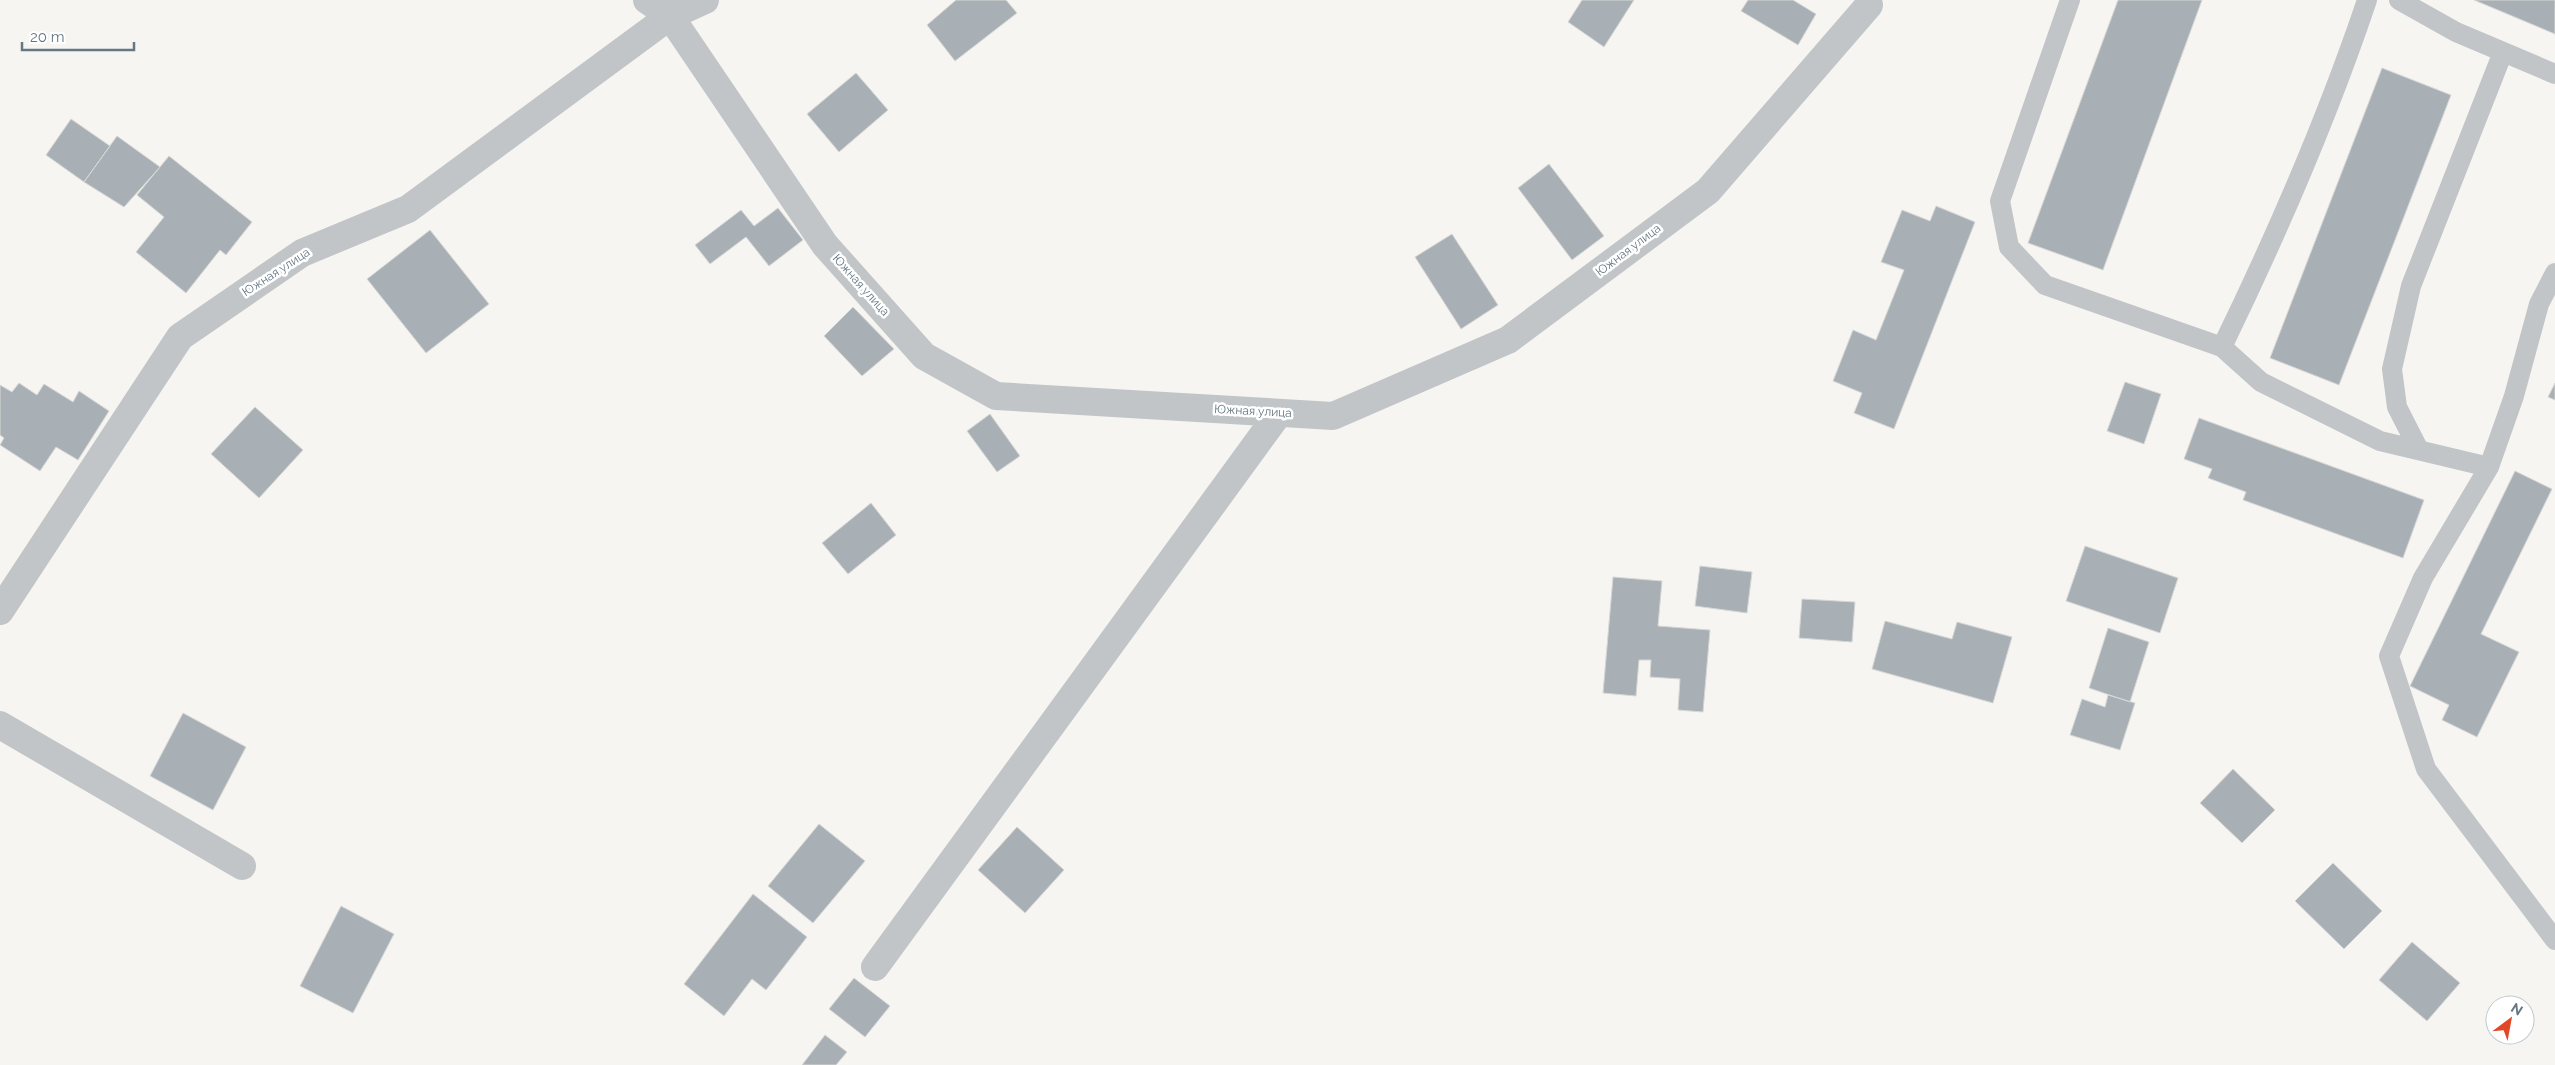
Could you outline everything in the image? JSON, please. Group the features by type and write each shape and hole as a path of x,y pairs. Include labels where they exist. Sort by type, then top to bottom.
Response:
{"street":[{"name":"Южная улица","path":"647,0 670,16 825,244 924,356 996,396 1333,416 1508,340 1708,191 1868,2"},
{"name":"Южная улица","path":"0,610 180,337 302,253 408,209 670,16 706,0"},
{"path":"874,968 1280,413"},
{"path":"0,725 242,866"}],"lane":[{"path":"2070,0 2000,201 2009,247 2045,284 2222,347 2261,382 2380,441 2489,467"},
{"path":"2222,347 2262,266 2334,95 2367,0"},
{"path":"2399,0 2456,32 2555,74"},
{"path":"2419,450 2398,408 2392,370 2412,286 2503,52"},
{"path":"2555,273 2539,304 2514,396 2489,467 2423,578 2389,656 2426,768 2555,940"}],"building":[{"path":"956,0 1006,0 1017,13 955,61 927,25"},
{"path":"1582,0 1634,0 1604,47 1568,22"},
{"path":"1748,0 1793,0 1816,14 1798,45 1741,11"},
{"path":"2118,0 2202,0 2103,270 2028,243"},
{"path":"2474,0 2555,0 2555,34"},
{"path":"2382,68 2451,95 2339,385 2270,358"},
{"path":"856,73 888,110 839,152 807,114"},
{"path":"71,119 110,146 84,182 46,155"},
{"path":"117,136 160,167 124,207 84,182"},
{"path":"169,156 252,222 226,255 220,250 186,293 136,252 164,217 137,195"},
{"path":"1549,164 1604,236 1572,260 1518,188"},
{"path":"1936,206 1975,222 1894,429 1854,413 1862,393 1833,381 1853,330 1876,340 1904,270 1881,262 1902,210 1930,221"},
{"path":"778,208 803,240 769,266 746,237 710,264 695,245 741,210 754,226"},
{"path":"430,230 489,304 426,353 367,279"},
{"path":"1452,234 1498,305 1461,329 1415,257"},
{"path":"853,307 894,349 862,376 824,336"},
{"path":"2125,382 2161,394 2144,444 2107,431"},
{"path":"19,383 37,395 44,384 73,402 79,391 109,411 78,460 56,447 40,471 0,445 4,438 0,435 0,385 12,392"},
{"path":"2555,383 2555,400 2548,397"},
{"path":"255,407 303,450 259,498 211,454"},
{"path":"990,414 1020,456 997,472 967,431"},
{"path":"2199,418 2424,500 2403,558 2243,500 2246,492 2208,478 2212,469 2184,459"},
{"path":"2515,471 2552,489 2481,634 2519,652 2477,737 2442,720 2449,705 2410,686"},
{"path":"871,503 896,535 848,574 822,543"},
{"path":"2085,546 2178,578 2160,633 2066,601"},
{"path":"1700,566 1752,572 1747,613 1695,606"},
{"path":"1613,577 1662,581 1658,626 1710,630 1703,712 1678,710 1680,679 1650,677 1651,660 1639,660 1636,696 1603,693"},
{"path":"1802,599 1855,602 1852,642 1799,638"},
{"path":"1885,621 1952,639 1957,622 2012,637 1993,703 1872,669"},
{"path":"2108,628 2149,642 2130,702 2089,688"},
{"path":"2108,695 2135,703 2120,750 2070,735 2082,699 2105,707"},
{"path":"183,713 246,747 213,810 150,776"},
{"path":"2233,769 2275,810 2242,843 2200,803"},
{"path":"819,824 865,861 813,923 768,886"},
{"path":"1017,827 1064,870 1025,913 978,870"},
{"path":"2333,863 2382,911 2344,949 2295,901"},
{"path":"753,894 807,937 766,990 752,979 724,1016 684,984"},
{"path":"341,906 394,934 353,1013 300,986"},
{"path":"2412,942 2460,983 2427,1021 2379,980"},
{"path":"854,978 890,1006 865,1037 829,1009"},
{"path":"825,1035 847,1052 836,1065 802,1065"}]}
